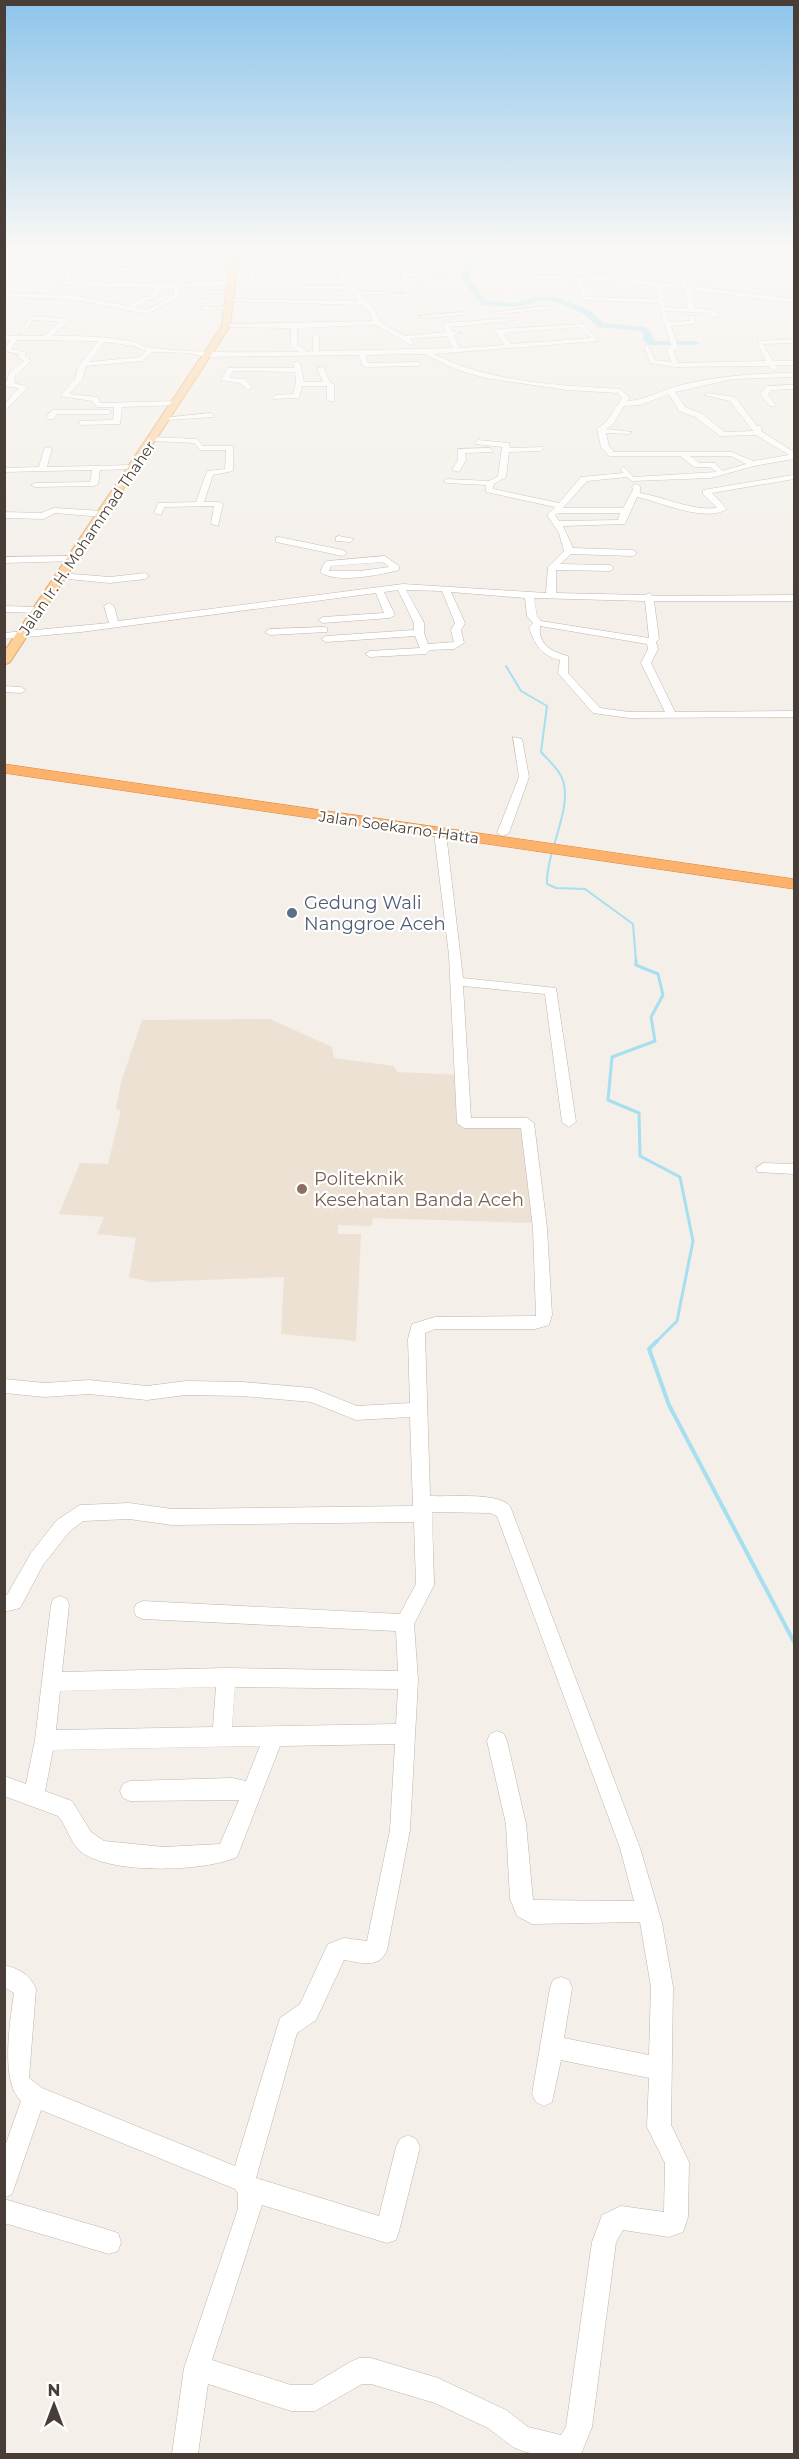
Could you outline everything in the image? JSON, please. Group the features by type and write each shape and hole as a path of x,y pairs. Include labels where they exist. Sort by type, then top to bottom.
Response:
{"highway":[{"name":"Jalan Soekarno-Hatta","path":"4,761 502,833 533,842"},
{"name":"Jalan Soekarno-Hatta","path":"4,768 440,832 795,877"},
{"name":"Jalan Soekarno-Hatta","path":"570,847 795,884"}],"main road":[{"name":"Jalan Ir. H. Mohammad Thaher","path":"4,662 167,418 199,366"}],"street":[{"path":"4,410 24,387 7,384 12,375 23,366"},
{"path":"84,366 75,385 64,396 95,399 97,405 118,409"},
{"path":"233,366 226,380 253,380"},
{"path":"276,397 296,396 300,384 298,366"},
{"path":"452,366 485,376 567,388 616,390 625,394 623,404 601,431"},
{"path":"726,366 731,375"},
{"path":"772,366 776,374"},
{"path":"321,368 329,384 330,400"},
{"path":"435,368 457,368"},
{"path":"230,369 297,370"},
{"path":"706,373 794,376"},
{"path":"623,404 637,403 731,375"},
{"path":"264,379 276,381 285,378"},
{"path":"567,388 570,380"},
{"path":"242,381 248,388"},
{"path":"300,384 340,384"},
{"path":"773,404 764,394 770,388 795,387"},
{"path":"671,391 682,409 698,416 723,434 757,431 766,426"},
{"path":"708,395 732,399 757,431 795,456"},
{"path":"50,417 54,412 176,403"},
{"path":"81,423 116,423 118,409"},
{"path":"167,418 211,415"},
{"path":"601,431 628,432"},
{"path":"556,524 621,522 637,490 614,454 605,447 601,431"},
{"path":"527,439 530,450"},
{"path":"151,441 174,444"},
{"path":"151,441 197,441 200,448 230,448 229,471 210,473 199,504"},
{"path":"447,481 490,483 502,477 506,450 504,443 478,442"},
{"path":"48,449 34,487 94,484 96,469"},
{"path":"462,460 459,452 465,450 541,449"},
{"path":"681,453 697,465 712,465 724,472"},
{"path":"614,454 734,454 752,464"},
{"path":"569,550 551,515 573,495 584,475 630,477 724,472 795,456"},
{"path":"462,460 484,460"},
{"path":"456,470 462,460"},
{"path":"495,460 505,461"},
{"path":"776,460 794,475"},
{"path":"4,470 41,470 77,463 96,469 133,467"},
{"path":"634,494 667,500 704,512 723,509 706,492 794,475"},
{"path":"490,483 488,488 491,490 557,508 627,510"},
{"path":"158,513 160,505 164,504 219,504 215,524"},
{"path":"4,515 43,516 54,510 103,514"},
{"path":"347,562 339,540 350,539"},
{"path":"279,540 343,553"},
{"path":"551,594 552,567 569,550 633,553"},
{"path":"4,560 72,559"},
{"path":"389,559 396,568 330,575 324,572 328,564 347,562 389,559"},
{"path":"552,567 610,568"},
{"path":"370,654 426,652 419,633 419,623 402,587 391,576 389,570"},
{"path":"60,576 110,580 145,576"},
{"path":"4,636 402,587 529,594 727,600 795,598"},
{"path":"325,634 390,615 379,590"},
{"path":"425,647 454,646 459,643 456,630 460,623 446,590"},
{"path":"529,594 532,616 538,622 651,641"},
{"path":"649,596 654,639 651,641 653,649 646,663 671,714"},
{"path":"314,599 325,634"},
{"path":"109,606 114,624"},
{"path":"4,609 38,610"},
{"path":"538,622 534,627 537,639 550,655 566,658 563,673 594,710 629,715 795,714"},
{"path":"270,632 419,633"},
{"path":"4,689 21,690"},
{"path":"502,833 524,777 517,739"},
{"path":"185,2454 197,2368 250,2209 246,2185 288,2026 308,2013 336,1952 344,1949 372,1953 376,1950 400,1830 408,1680 405,1623 425,1585 416,1339 418,1329 435,1323 535,1323 543,1321 544,1315 540,1228 528,1124 464,1123 457,981 440,832"},
{"path":"457,981 551,991 569,1122"},
{"path":"763,1168 795,1168"},
{"path":"4,1386 45,1390 103,1387 147,1393 186,1388 243,1389 312,1395 356,1413 420,1409"},
{"path":"4,1605 13,1602 37,1558 63,1526 80,1513 129,1511 193,1517 490,1505 500,1507 504,1512 630,1848 648,1911 662,1987 659,2127 677,2162 676,2217 674,2223 669,2225 621,2218 611,2224 604,2242 579,2427 572,2445 561,2448 522,2438 497,2419 438,2391 371,2371 359,2371 315,2398 304,2400 291,2398 197,2368"},
{"path":"34,1796 45,1740 60,1605"},
{"path":"143,1610 405,1623"},
{"path":"51,1682 226,1677 408,1680"},
{"path":"222,1736 226,1677"},
{"path":"45,1740 406,1734"},
{"path":"4,1786 65,1808 72,1814 79,1835 95,1849 111,1854 218,1856 228,1852 274,1735"},
{"path":"497,1741 516,1824 521,1899 525,1908 532,1913 648,1911"},
{"path":"130,1791 232,1788 252,1792"},
{"path":"4,1976 15,1978 25,1989 16,2075 20,2086 34,2096 246,2185 387,2231 408,2147"},
{"path":"544,2094 561,1988"},
{"path":"551,2047 661,2069"},
{"path":"4,2186 34,2096"},
{"path":"4,2211 109,2242"}],"shaded area":[{"name":"Politeknik Kesehatan Banda Aceh","path":"270,1019 332,1047 334,1058 394,1066 397,1072 460,1075 464,1125 530,1125 536,1223 373,1218 371,1226 338,1225 338,1234 361,1234 356,1341 281,1334 284,1277 150,1282 129,1277 136,1238 97,1234 104,1217 59,1214 80,1163 108,1164 121,1111 116,1109 121,1082 142,1020"}],"waterway":[{"path":"506,666 521,691 547,706 541,752 560,774 565,790 565,802 548,871 547,884 556,888 585,889 633,924 636,961"},
{"path":"636,961 636,965 658,974 663,995 651,1017 655,1041 612,1057 608,1100 639,1113 640,1156 680,1177 693,1241 677,1321 649,1349 669,1405 794,1642"}],"place":[{"name":"Gedung Wali Nanggroe Aceh","path":"292,913"},
{"name":"Politeknik Kesehatan Banda Aceh","path":"302,1189"}]}
